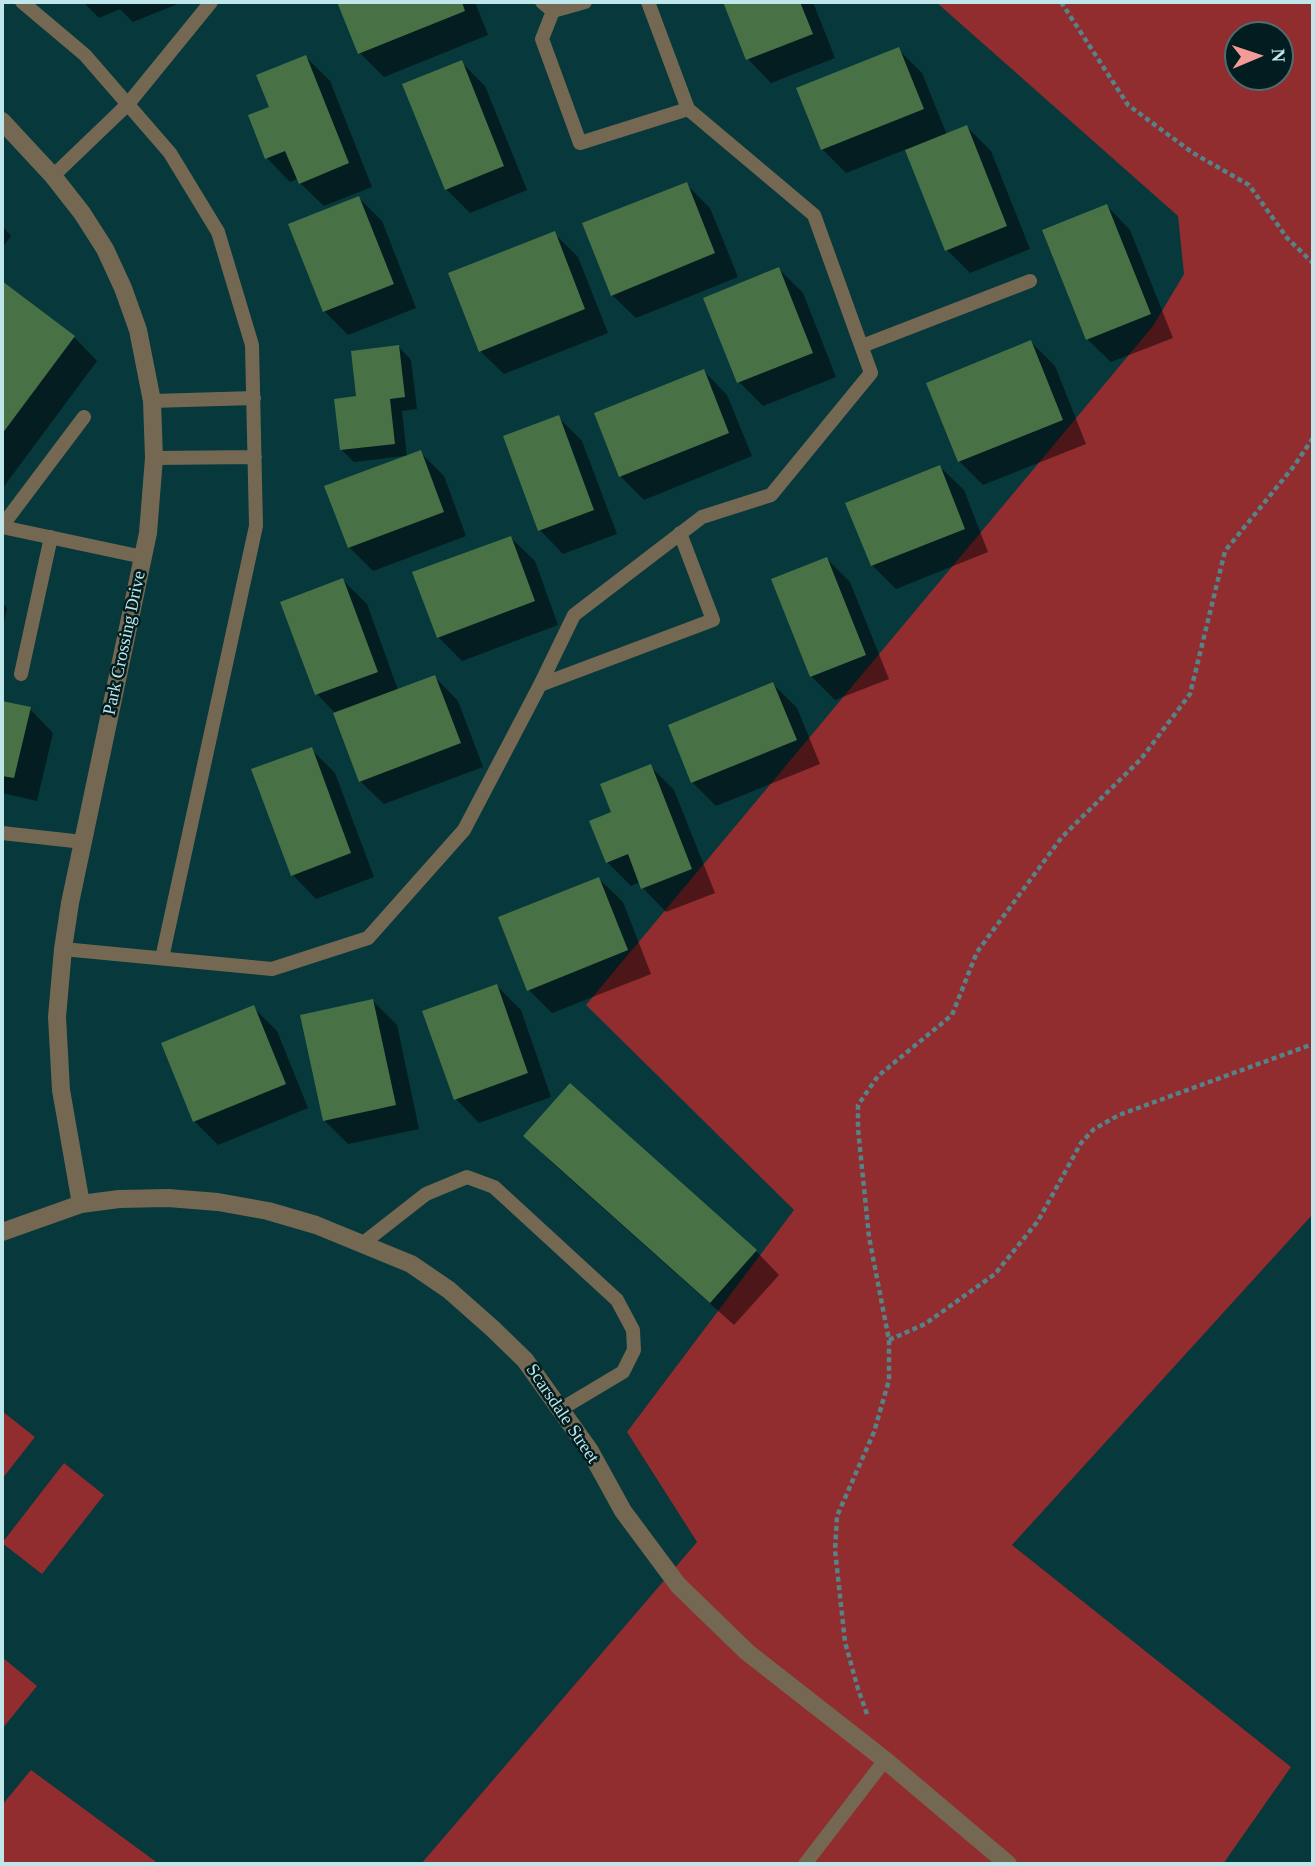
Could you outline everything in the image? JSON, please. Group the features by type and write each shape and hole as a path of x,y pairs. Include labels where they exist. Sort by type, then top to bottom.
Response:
{"street":[{"name":"Park Crossing Drive","path":"2,121 53,176 82,213 105,249 138,330 152,401 154,458 148,533 70,903 63,949 57,1017 61,1090 81,1204"},
{"name":"Scarsdale Street","path":"2,1231 81,1204 119,1199 168,1198 218,1202 268,1211 316,1225 411,1264 449,1290 525,1360 590,1451 623,1511 678,1585 747,1651 885,1760 1008,1864"}],"lane":[{"path":"22,2 85,55 170,153 218,232 253,345 256,526 162,958"},
{"path":"53,176 128,104 211,2"},
{"path":"585,2 548,6 542,39 580,143 688,109"},
{"path":"63,949 272,969 368,938 464,830 574,615 702,517 771,495 871,373 814,215 688,109 649,2"},
{"path":"862,346 1030,281"},
{"path":"152,401 254,398"},
{"path":"85,417 2,526 143,557"},
{"path":"154,458 255,457"},
{"path":"540,685 713,620 680,533"},
{"path":"21,674 51,537"},
{"path":"2,833 83,842"},
{"path":"362,1244 426,1194 467,1177 494,1187 617,1300 633,1330 634,1350 622,1372 561,1409"},
{"path":"805,1864 885,1760"}],"path":[{"path":"1061,2 1128,105 1193,153 1250,185 1288,239 1313,263"},
{"path":"885,1760 858,1689 845,1642 835,1550 837,1516 874,1432 889,1380 889,1340 869,1237 858,1105 877,1076 952,1015 977,952 1062,837 1141,758 1190,694 1225,551 1294,466 1313,438"},
{"path":"889,1340 925,1324 995,1274 1038,1221 1081,1143 1094,1129 1119,1115 1313,1044"}],"shaded area":[{"path":"936,2 1313,2 1313,1214 1012,1545 1291,1767 1223,1864 421,1864 697,1542 627,1432 794,1210 586,1005 1153,326 1184,274 1178,216"},
{"path":"2,1411 35,1437 2,1479"},
{"path":"64,1463 104,1495 42,1574 2,1543"},
{"path":"2,1657 37,1686 2,1729"},
{"path":"31,1770 159,1864 2,1864 2,1805"}],"building":[{"path":"337,2 462,2 465,11 358,54"},
{"path":"723,2 800,2 813,34 746,60"},
{"path":"899,47 924,109 821,150 796,88"},
{"path":"306,55 349,163 299,184 285,151 265,159 248,115 269,107 256,75"},
{"path":"462,60 504,166 445,190 402,84"},
{"path":"967,125 1007,226 945,251 905,150"},
{"path":"687,182 715,253 611,296 582,223"},
{"path":"359,196 394,284 323,312 288,224"},
{"path":"1107,204 1151,314 1086,340 1042,230"},
{"path":"555,231 585,309 479,352 448,273"},
{"path":"779,267 813,353 737,383 703,298"},
{"path":"2,281 75,336 2,434"},
{"path":"1031,340 1063,420 958,462 926,383"},
{"path":"399,345 405,397 390,399 395,444 340,450 334,399 356,396 351,351"},
{"path":"704,369 729,433 619,477 594,413"},
{"path":"559,415 594,510 538,531 503,436"},
{"path":"421,450 444,512 348,548 324,486"},
{"path":"940,465 965,529 871,566 845,503"},
{"path":"511,536 535,601 437,638 412,572"},
{"path":"827,557 866,655 810,677 771,579"},
{"path":"343,578 378,672 315,695 280,602"},
{"path":"435,675 461,743 359,782 333,713"},
{"path":"773,682 797,740 691,783 668,725"},
{"path":"2,701 31,707 14,778 2,776"},
{"path":"312,747 351,853 291,876 251,769"},
{"path":"651,764 692,869 641,889 628,854 606,863 589,821 611,812 600,784"},
{"path":"599,877 628,950 527,991 498,917"},
{"path":"497,984 528,1073 454,1100 422,1011"},
{"path":"373,999 396,1105 323,1121 300,1015"},
{"path":"254,1005 286,1084 193,1122 161,1043"},
{"path":"570,1083 757,1250 710,1303 523,1136"}]}
